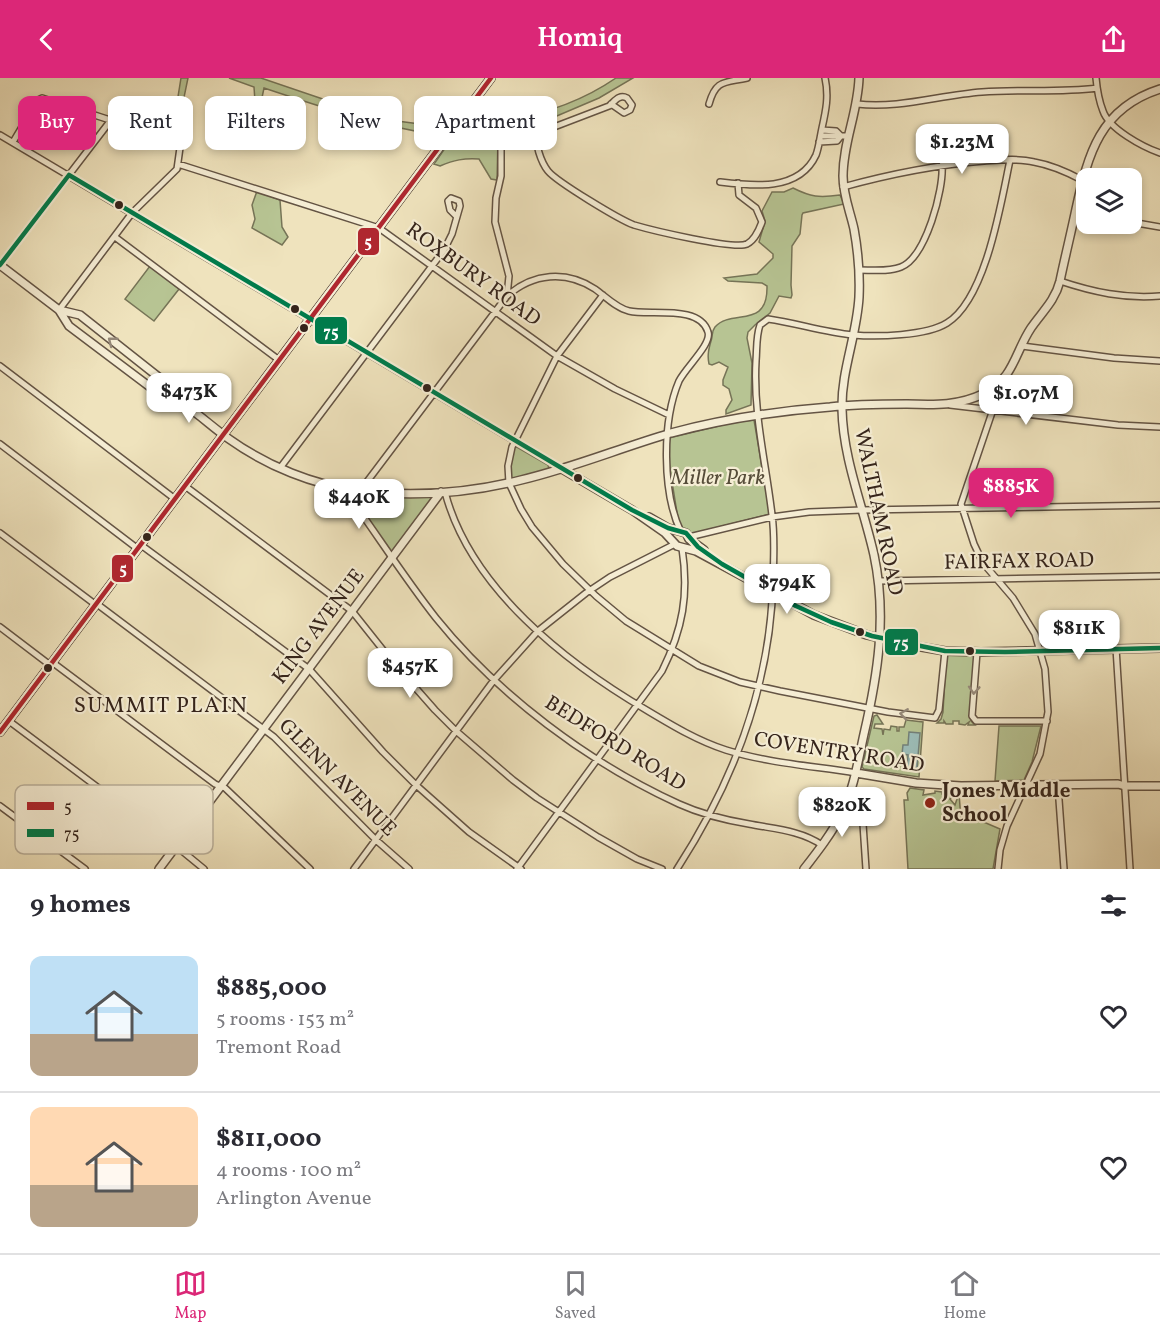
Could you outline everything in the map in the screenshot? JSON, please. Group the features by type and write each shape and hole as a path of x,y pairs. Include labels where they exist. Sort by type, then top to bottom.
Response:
{"main road":[{"path":"478,96 491,78"},
{"path":"3,725 438,150"}],"street":[{"path":"710,104 713,90 718,85 747,78"},
{"path":"720,182 766,185 788,181 809,166 816,155 828,100 825,78"},
{"name":"WALTHAM ROAD","path":"804,869 834,827 856,773 878,665 881,638 879,581 844,444 842,406 859,296 856,244 843,187 844,136 857,104 858,78"},
{"path":"1096,78 1103,114 1142,146 1160,153"},
{"path":"857,104 890,105 980,92 1012,90 1067,92 1097,88"},
{"path":"1086,168 1092,147 1109,121 1135,100 1160,89"},
{"path":"13,142 36,103 42,98 108,119"},
{"path":"557,125 611,104"},
{"path":"108,124 0,265 59,310 69,326 154,390 170,394"},
{"path":"836,131 844,136 837,141 821,136 836,131"},
{"path":"0,135 632,510 665,532 679,545 722,564 831,622 881,638 945,651 1160,648"},
{"path":"59,310 132,213 177,169 180,150"},
{"path":"501,150 501,176 496,198 495,222 509,276 507,296"},
{"path":"539,150 541,159 555,178 632,224 736,246 750,242 760,229 762,222 756,208 739,195 738,183"},
{"path":"677,869 710,815 738,753 759,687 770,632 773,593 772,517 755,393 757,336 760,325 764,320 771,319 854,335 925,332 949,322 957,314 978,280 993,240 1010,160"},
{"path":"843,187 904,171 942,165 1010,160 1033,161 1050,165 1076,177"},
{"name":"ROXBURY ROAD","path":"178,164 379,228 557,356 615,389 669,415"},
{"path":"859,270 894,269 906,265 914,258 939,198 942,165"},
{"path":"949,405 967,401 987,392 1013,366 1032,326 1054,298 1076,210"},
{"path":"280,468 432,266 452,234 456,216"},
{"path":"1142,224 1160,227"},
{"path":"115,237 279,360"},
{"path":"509,276 523,284"},
{"path":"360,491 507,296 523,284 543,277 567,276 584,282 625,310 640,313 674,312 686,315 703,324 709,334 706,345 684,372 679,382 669,415 666,435 668,480 680,532"},
{"path":"1060,281 1118,296 1160,296"},
{"path":"603,295 557,356 509,457 509,483 520,509 563,564 626,621 672,650 711,672 759,687 935,718 939,710 945,651"},
{"path":"59,310 80,315 161,379 170,394 256,456 312,481 360,491 401,494 443,492 509,483 714,422 842,406 949,405 1118,425 1160,427"},
{"path":"1022,346 1114,358 1160,361"},
{"path":"0,366 175,499"},
{"path":"998,869 1006,826 1027,786 1040,753 1047,721 1048,688 1041,650 1035,634 1023,612 983,563 974,544 961,500 1003,378"},
{"path":"0,444 309,669 382,752 416,785 469,832 519,868 662,671 672,650 682,617 686,591 679,545 675,536 680,532"},
{"path":"185,486 352,611 391,660 456,731 520,786 613,846 663,869"},
{"name":"BEDFORD ROAD","path":"347,489 354,503 435,617 494,680 527,710 598,759 659,794 710,815 745,824 793,831 822,845"},
{"name":"KING AVENUE","path":"213,797 443,492"},
{"name":"COVENTRY ROAD","path":"443,492 456,522 482,568 512,605 538,631 601,682 690,736 738,753 784,763 916,783 951,786 1118,784 1160,786"},
{"path":"689,538 772,517 810,512 1160,505"},
{"path":"632,510 686,533 689,538 722,564"},
{"name":"GLENN AVENUE","path":"0,533 264,728 376,840 409,869"},
{"path":"354,869 494,680 538,631 590,590 619,572 679,545 688,544 689,538"},
{"name":"FAIRFAX ROAD","path":"879,581 1160,576"},
{"path":"0,627 221,786 310,869"},
{"path":"1116,648 1130,869"},
{"path":"977,652 974,718 983,722 1047,721"},
{"path":"3,725 89,785"},
{"path":"1059,786 1064,869"},
{"path":"846,802 860,806 862,809 866,869"},
{"path":"0,806 15,817"},
{"path":"65,854 85,869"},
{"name":"KING AVENUE","path":"159,869 170,854"},
{"path":"186,854 204,869"}],"green space":[{"path":"181,78 188,78 184,96 178,96"},
{"path":"229,78 261,78 318,97 318,106 306,102 306,96 288,96 264,88 262,96 255,96 254,87"},
{"path":"616,78 633,78 599,98 557,116 557,108 599,89"},
{"path":"402,122 414,123 414,131 402,128"},
{"path":"444,150 498,150 497,180 491,179 479,159 459,160 440,166 434,164"},
{"path":"793,188 815,196 840,195 844,204 803,213 800,234 792,246 791,298 779,296 770,313 748,332 752,363 751,405 726,414 732,400 729,389 723,385 728,367 719,362 709,364 708,352 713,331 722,322 748,316 762,308 766,300 767,286 762,283 728,281 724,278 757,274 773,258 773,254 759,242 765,221 762,211 772,192 784,192"},
{"path":"257,191 280,200 282,227 288,237 282,245 252,228 255,219 252,205"},
{"path":"150,266 179,289 154,321 125,299"},
{"name":"Miller Park","path":"754,420 770,514 691,534 682,529 679,525 669,463 669,438 735,422"},
{"path":"515,446 548,465 549,469 510,478 512,451"},
{"path":"354,493 432,496 433,498 393,552 352,496"},
{"path":"948,654 972,655 975,658 971,721 975,725 968,725 969,722 965,725 959,724 959,721 953,721 953,724 946,724 944,721 944,723 937,723 943,712"},
{"path":"877,715 883,724 875,724 874,728 882,729 883,735 884,729 890,730 891,726 897,727 899,731 899,727 904,727 906,720 923,722 919,777 862,767 874,716"},
{"path":"999,726 1041,726 1032,762 1024,780 995,781"},
{"path":"910,788 924,790 923,795 935,793 935,791 942,792 942,794 957,793 950,799 955,805 959,793 961,820 979,820 1000,829 993,869 908,869 904,800 908,800 907,793"}],"water":[{"path":"909,732 920,733 917,768 907,768 908,755 902,754 903,745 908,745"}],"transit line":[{"name":"5","path":"0,732 491,78"},
{"name":"75","path":"69,175 632,510 668,528 686,533 698,547 722,564 796,606 831,622 872,636 945,651 1005,652 1160,648"},
{"name":"75","path":"0,265 69,175"}],"place":[{"name":"Jones Middle School","path":"930,803"}],"district":[{"name":"SUMMIT PLAIN","path":"161,706"}]}
